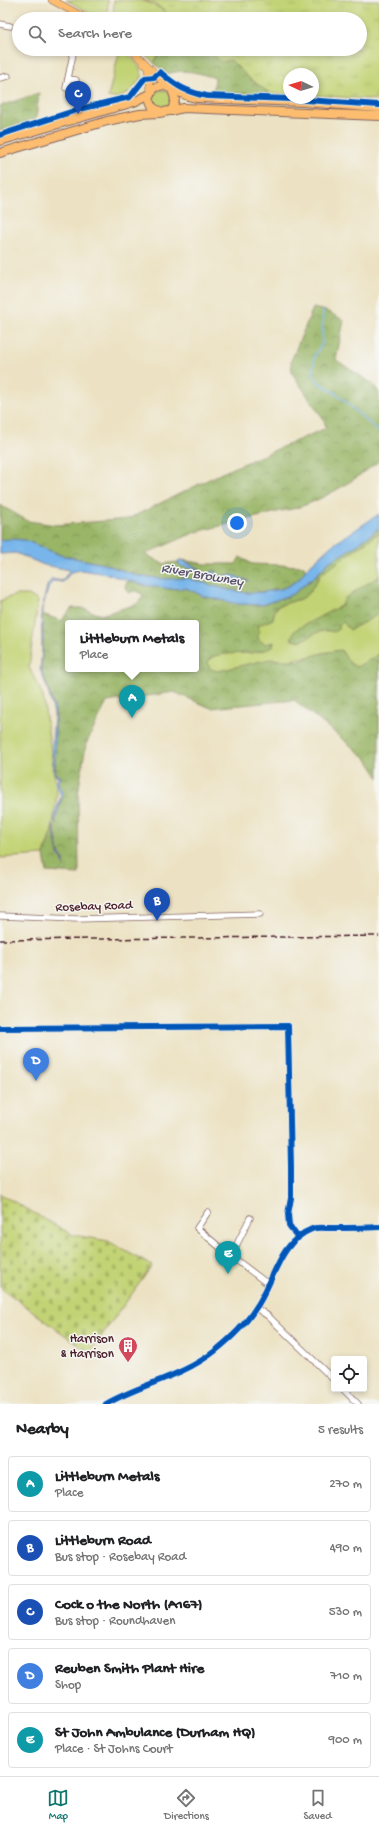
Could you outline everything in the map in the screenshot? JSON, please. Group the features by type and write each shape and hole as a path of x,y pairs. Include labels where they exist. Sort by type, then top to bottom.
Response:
{"highway":[{"path":"0,141 134,102 150,93 157,86 169,87 188,96 197,98 303,102 379,108"},
{"path":"168,112 175,99 169,87"},
{"path":"150,93 149,101 153,108 168,112"},
{"path":"0,153 107,121 140,114 168,112 192,107 379,116"}],"main road":[{"path":"52,0 74,12"},
{"path":"137,56 169,87"},
{"path":"148,68 150,93"}],"street":[{"path":"2,31 5,25"},
{"path":"66,88 73,56"},
{"path":"0,78 8,76"},
{"path":"68,79 76,80"},
{"name":"Rosebay Road","path":"0,916 78,919 260,914"},
{"path":"0,1028 288,1026 291,1167 291,1198 288,1214 289,1225 298,1238"},
{"path":"208,1212 197,1228 268,1284"},
{"path":"231,1256 250,1218"},
{"path":"106,1404 135,1390 157,1383 185,1370 215,1351 241,1327 256,1308 287,1248 298,1238 313,1229 379,1228"},
{"path":"256,1308 268,1316 331,1377"},
{"path":"346,1392 358,1404"}],"green space":[{"path":"66,0 108,0 107,12 88,12"},
{"path":"114,0 133,0 147,2 165,12 113,12"},
{"path":"143,0 379,0 379,100 319,95 319,68 283,68 283,95 271,94 249,78 231,60 221,62 215,56 367,56 367,12 165,12 155,4"},
{"path":"118,56 130,56 138,65 142,73 142,77 128,93 123,96 119,98 108,97"},
{"path":"146,56 158,56 154,63"},
{"path":"158,56 221,56 231,60 249,78 271,94 213,93 215,78 185,71 167,74 154,63"},
{"path":"158,90 166,90 171,95 169,106 166,108 158,108 153,103 153,95"},
{"path":"39,93 36,119 0,131 0,106"},
{"path":"313,308 326,311 344,320 336,360 373,384 379,393 379,461 333,492 306,505 196,532 145,554 163,564 178,562 179,564 201,569 182,560 205,564 236,564 240,557 252,564 304,566 306,569 299,579 290,585 281,589 247,593 219,588 186,578 166,579 139,576 104,564 60,555 25,540 0,540 0,505 28,521 56,525 128,519 222,473 326,428 324,420 292,373 291,361","holes":["214,572 220,577 227,575 246,582 224,579 210,574"]},
{"path":"379,528 379,533 321,574 310,592 303,598 278,606 275,609 273,619 259,625 258,639 265,644 274,642 273,647 254,653 216,656 212,657 208,663 210,669 218,671 270,659 298,661 322,653 341,650 349,662 357,667 379,654 379,778 366,758 294,700 211,708 174,692 107,702 86,744 78,794 79,874 47,872 44,855 53,827 58,856 62,858 64,866 64,860 59,853 54,826 63,793 58,783 61,776 56,775 55,771 55,710 41,669 43,640 42,614 62,621 72,608 82,608 101,615 137,604 143,596 141,593 135,591 128,593 125,587 127,581 170,589 186,588 204,596 238,604 262,605 293,594 315,577 329,562 357,545"},
{"path":"379,532 379,690 345,659 307,657 207,675 207,655 243,641 282,603 314,577"},
{"path":"379,576 379,614 350,630 343,622 334,632 321,631 303,640 292,640 295,630 342,605 345,598"},
{"path":"15,595 29,595 38,601 29,667 43,696 57,794 52,829 44,855 0,858 0,601"},
{"path":"0,1194 73,1235 108,1241 152,1266 89,1353 0,1287"}],"water":[{"path":"379,514 379,528 357,545 329,562 314,577 293,594 262,605 238,604 203,596 186,588 170,589 143,585 107,574 81,570 71,572 63,582 53,581 49,586 42,610 43,640 41,669 55,710 55,771 56,775 61,777 58,783 63,793 54,824 61,796 56,783 58,778 54,774 52,745 54,714 47,687 40,670 42,650 41,612 47,586 52,579 62,581 70,570 44,565 16,553 0,554 0,540 25,540 60,555 104,564 139,576 166,579 186,578 229,590 247,593 263,592 281,589 299,579 306,569 331,546"},
{"path":"179,560 182,560 203,571 181,566 178,562"},
{"path":"214,571 220,576 232,575 249,581 224,579 210,574"},
{"path":"55,829 59,853 64,860 64,866 62,858 59,856"}],"waterway":[{"path":"323,310 322,344 314,357 313,373 318,382 337,394 379,432"}],"railway":[{"path":"0,940 379,936"}],"cycle path":[{"path":"0,135 80,109 130,97 145,78 154,77 160,72 182,88 193,93 207,96 291,99 379,105"},
{"path":"0,1028 288,1026 291,1167 291,1198 288,1214 289,1225 298,1238"},
{"path":"106,1404 189,1367 202,1360 226,1342 251,1315 262,1299 284,1253 291,1243 301,1235 316,1228 379,1227"}],"place":[{"name":"Cock o the North (A167)","path":"78,114"},
{"name":"Littleburn Metals","path":"132,718"},
{"name":"Littleburn Road","path":"157,921"},
{"name":"Reuben Smith Plant Hire","path":"36,1081"},
{"name":"St John Ambulance (Durham HQ)","path":"228,1274"},
{"name":"Harrison & Harrison","path":"128,1363"}],"water label":[{"name":"River Browney","path":"202,576"}]}
